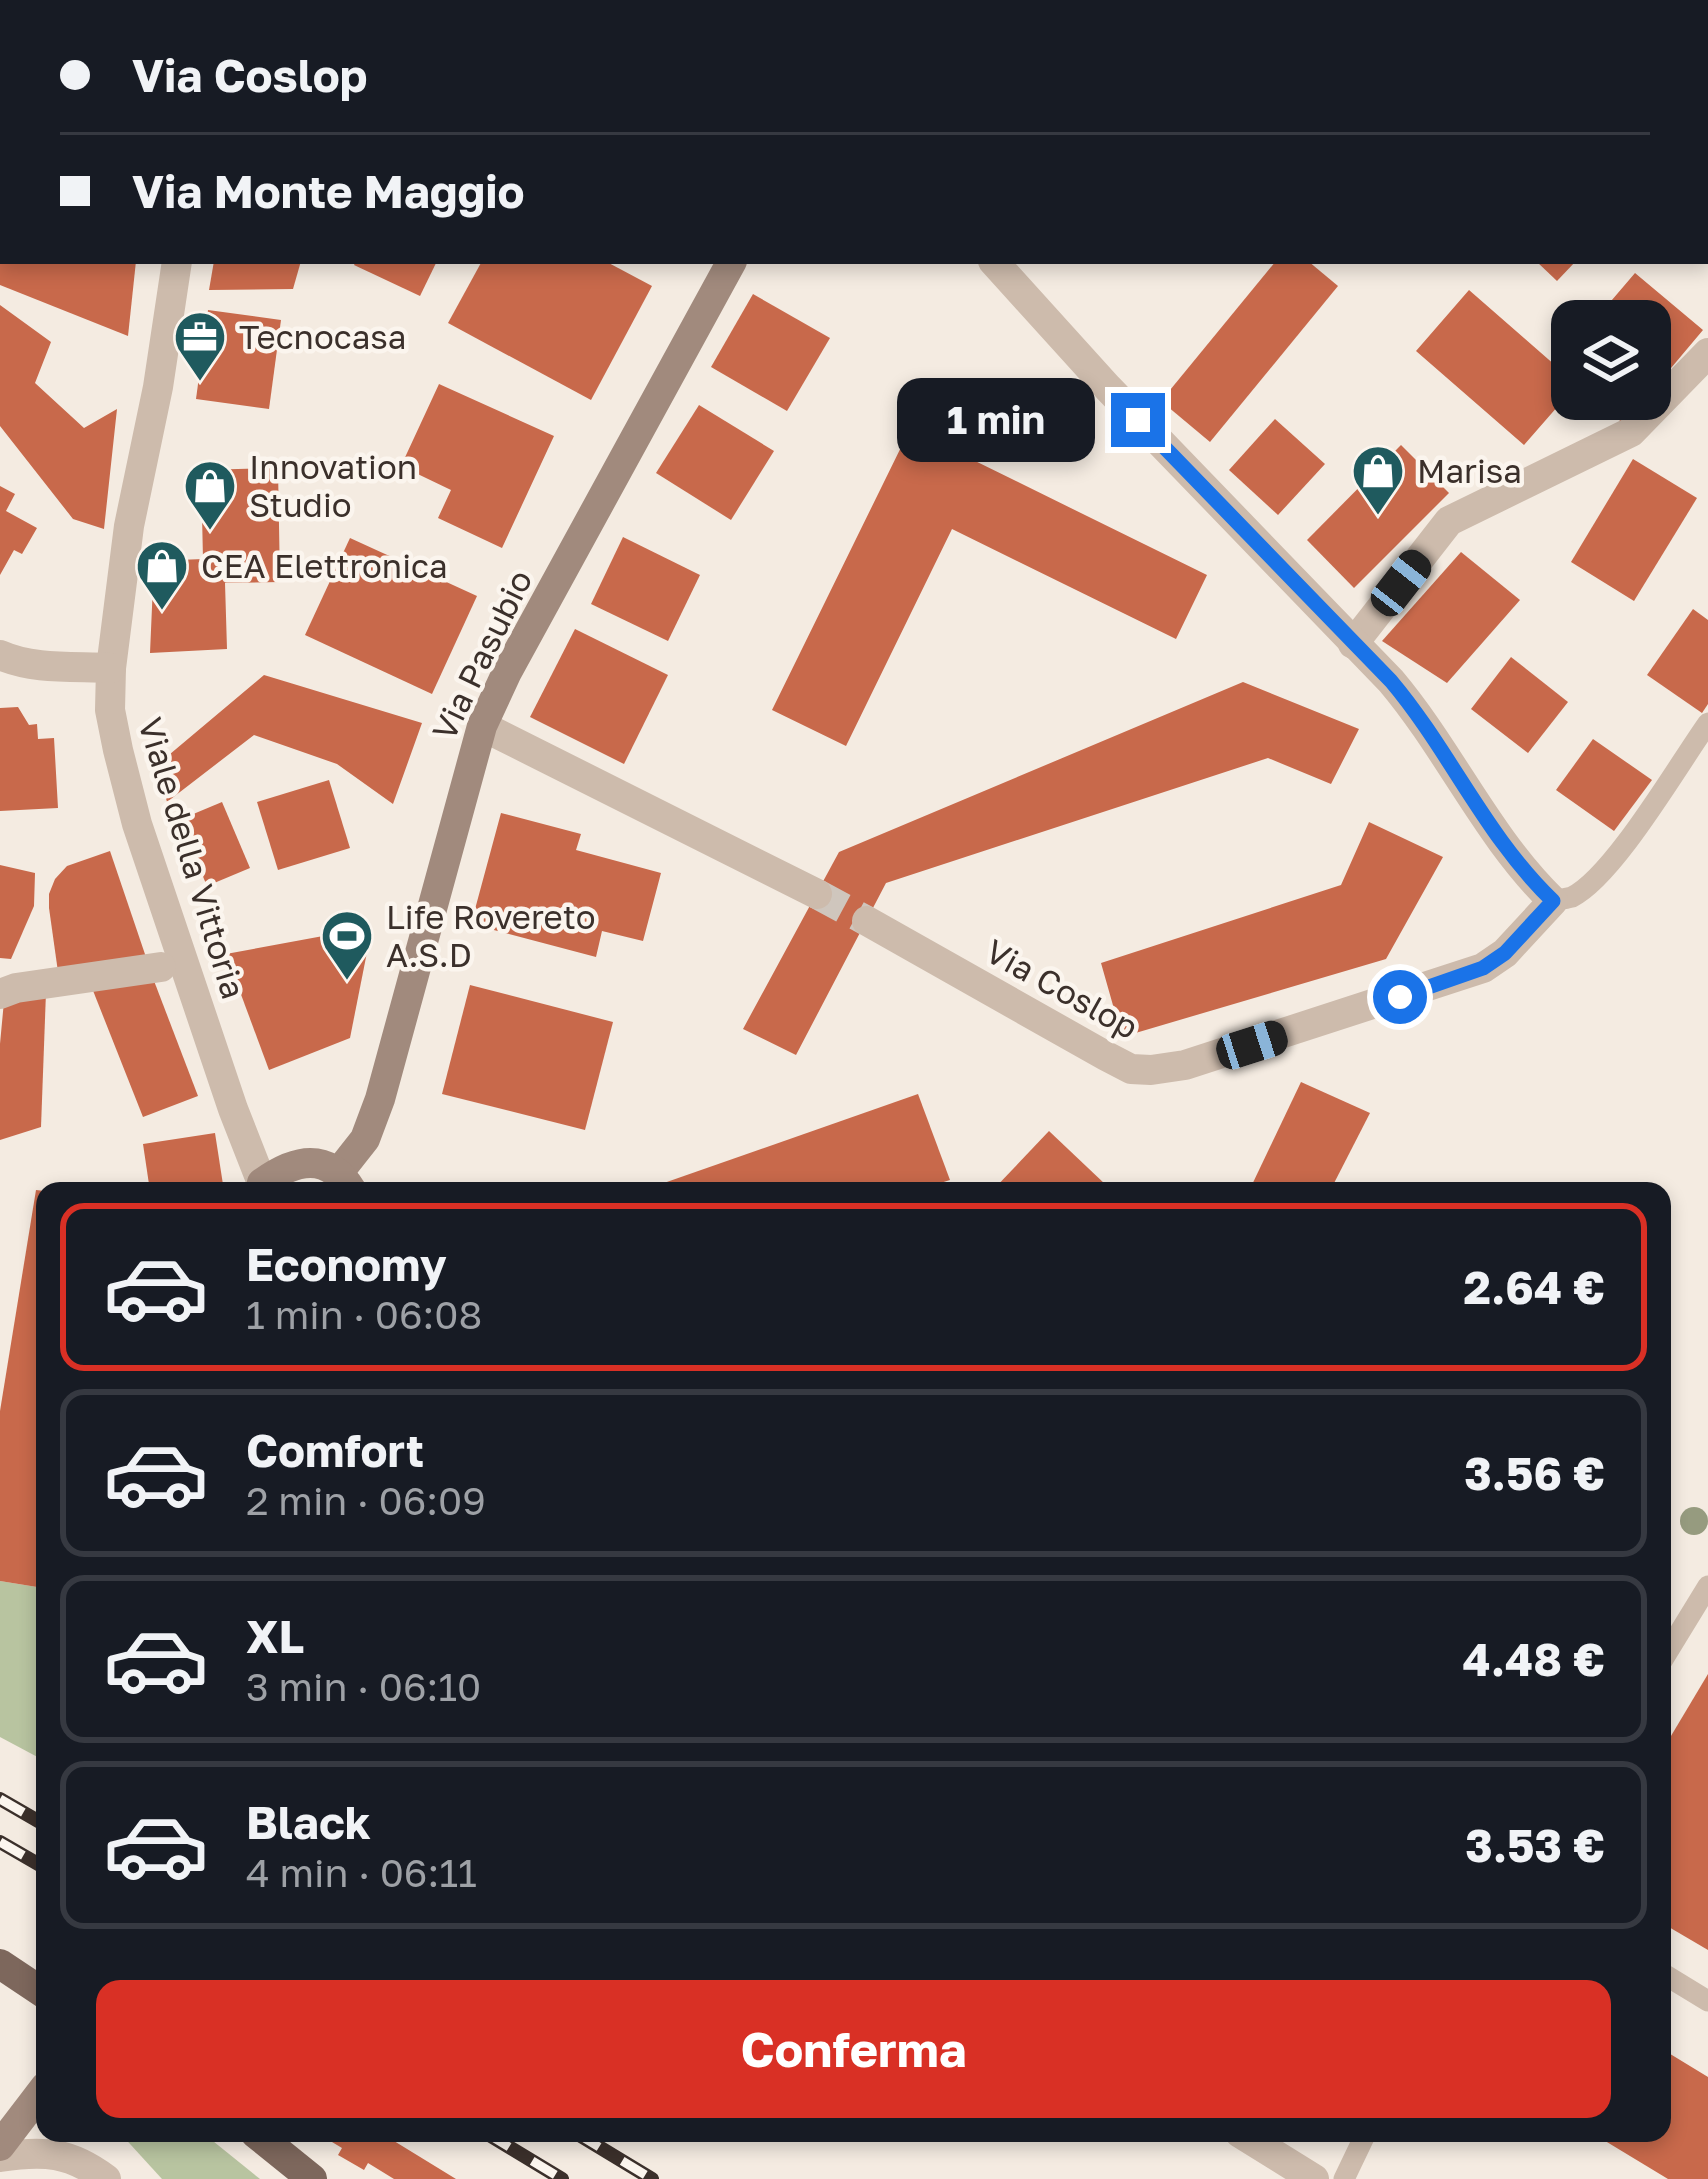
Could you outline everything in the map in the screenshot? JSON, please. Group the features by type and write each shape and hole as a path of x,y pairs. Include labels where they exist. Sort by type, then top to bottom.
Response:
{"main road":[{"path":"1,1969 36,1989"},
{"path":"266,2142 312,2179"}],"street":[{"name":"Viale della Vittoria","path":"177,264 158,387 129,526 110,710 137,824 259,1182"},
{"name":"Via Pasubio","path":"345,1182 380,1099 482,726 730,264"},
{"path":"996,264 1420,715 1522,872 1553,901"},
{"path":"1353,644 1449,521 1630,432 1708,352"},
{"path":"0,655 50,665 111,668"},
{"path":"482,726 817,894"},
{"name":"Via Coslop","path":"867,921 1106,1056 1131,1069 1151,1070 1230,1052 1483,968 1505,953 1553,901"},
{"path":"0,994 161,968"},
{"path":"267,1182 280,1170 303,1161 345,1182"},
{"path":"0,2146 36,2099"},
{"path":"1254,2142 1314,2179"},
{"path":"0,2157 33,2152 71,2157 106,2179"}],"lane":[{"path":"1553,901 1570,898 1622,848 1708,723"},
{"path":"1671,1646 1708,1586"},
{"path":"1671,1978 1708,2001"},
{"path":"1344,2179 1362,2142"}],"green space":[{"path":"0,1581 36,1587 36,1756 0,1737"},
{"path":"128,2142 214,2142 260,2179 162,2179"}],"building":[{"path":"0,264 136,264 128,336 0,285"},
{"path":"213,264 300,264 293,289 209,290"},
{"path":"354,264 436,264 420,296"},
{"path":"480,264 611,264 652,286 591,400 448,323"},
{"path":"1274,264 1312,264 1338,286 1210,442 1161,401"},
{"path":"1539,264 1573,264 1557,281"},
{"path":"1635,273 1667,300 1612,300"},
{"path":"1469,290 1551,362 1551,414 1524,445 1416,351"},
{"path":"753,294 830,338 787,411 711,367"},
{"path":"1671,303 1703,330 1671,368"},
{"path":"0,305 51,342 35,383 84,428 117,409 104,529 73,519 0,426"},
{"path":"208,310 281,320 269,409 196,399"},
{"path":"439,384 554,436 502,548 438,518 451,490 401,466"},
{"path":"699,405 774,451 731,520 656,473"},
{"path":"1275,419 1325,464 1278,515 1229,470"},
{"path":"910,429 1207,575 1176,639 952,529 846,746 772,710"},
{"name":"Marisa","path":"1401,445 1449,493 1354,588 1307,540"},
{"path":"1633,459 1697,498 1634,601 1571,562"},
{"path":"278,468 280,582 225,583 227,649 150,653 154,561 203,559 201,470"},
{"path":"0,486 15,494 6,511 37,528 22,554 14,550 0,575"},
{"path":"623,537 700,575 668,641 591,604"},
{"path":"350,538 477,596 432,694 305,635"},
{"path":"1461,552 1520,600 1447,683 1382,641"},
{"path":"1693,609 1708,620 1708,704 1702,713 1647,675"},
{"path":"575,629 668,675 624,764 530,717"},
{"path":"1511,657 1568,702 1528,753 1471,709"},
{"path":"264,675 422,723 393,804 337,764 254,735 167,802 157,765"},
{"path":"1243,682 1359,729 1331,784 1268,758 886,883 796,1055 743,1029 839,852"},
{"path":"18,707 29,725 37,724 38,739 54,738 58,808 0,811 0,708"},
{"path":"1593,739 1652,780 1614,831 1556,790"},
{"path":"329,780 350,848 278,870 257,802"},
{"path":"222,802 250,868 207,886 179,820"},
{"path":"501,813 581,834 576,850 661,873 643,941 602,931 596,957 471,924"},
{"path":"1369,822 1443,857 1386,959 1122,1037 1101,963 1341,885"},
{"path":"110,851 149,966 59,979 49,894 67,866"},
{"path":"0,865 35,873 34,906 11,959 0,958"},
{"path":"372,927 350,1038 269,1070 226,954"},
{"path":"151,973 198,1096 143,1117 90,983"},
{"path":"470,985 613,1022 585,1130 442,1094"},
{"path":"46,992 41,1127 0,1140 4,1001"},
{"path":"1301,1082 1370,1113 1335,1182 1253,1182"},
{"path":"918,1094 950,1180 944,1182 667,1182"},
{"path":"1049,1131 1103,1182 1001,1182"},
{"path":"215,1133 223,1182 149,1182 143,1144"},
{"path":"36,1190 36,1587 0,1581 0,1411"},
{"path":"1708,1674 1708,1950 1671,1928 1671,1736"},
{"path":"1671,2054 1708,2077 1708,2179 1668,2179 1607,2142 1671,2142"},
{"path":"332,2142 396,2142 456,2179 394,2179 368,2163 364,2170 338,2155 342,2148"}],"tunnel":[{"path":"817,894 867,921"}],"railway":[{"path":"0,1799 36,1820"},
{"path":"0,1842 36,1863"},
{"path":"501,2142 562,2179"},
{"path":"591,2142 652,2179"}],"place":[{"name":"Tecnocasa","path":"200,383"},
{"name":"Marisa","path":"1378,517"},
{"name":"Innovation Studio","path":"210,532"},
{"name":"CEA Elettronica","path":"162,612"},
{"name":"Life Rovereto A.S.D","path":"347,982"}],"route":[{"path":"1138,420 1391,681 1420,715 1522,872 1553,901 1505,953 1483,968 1400,997"}]}
